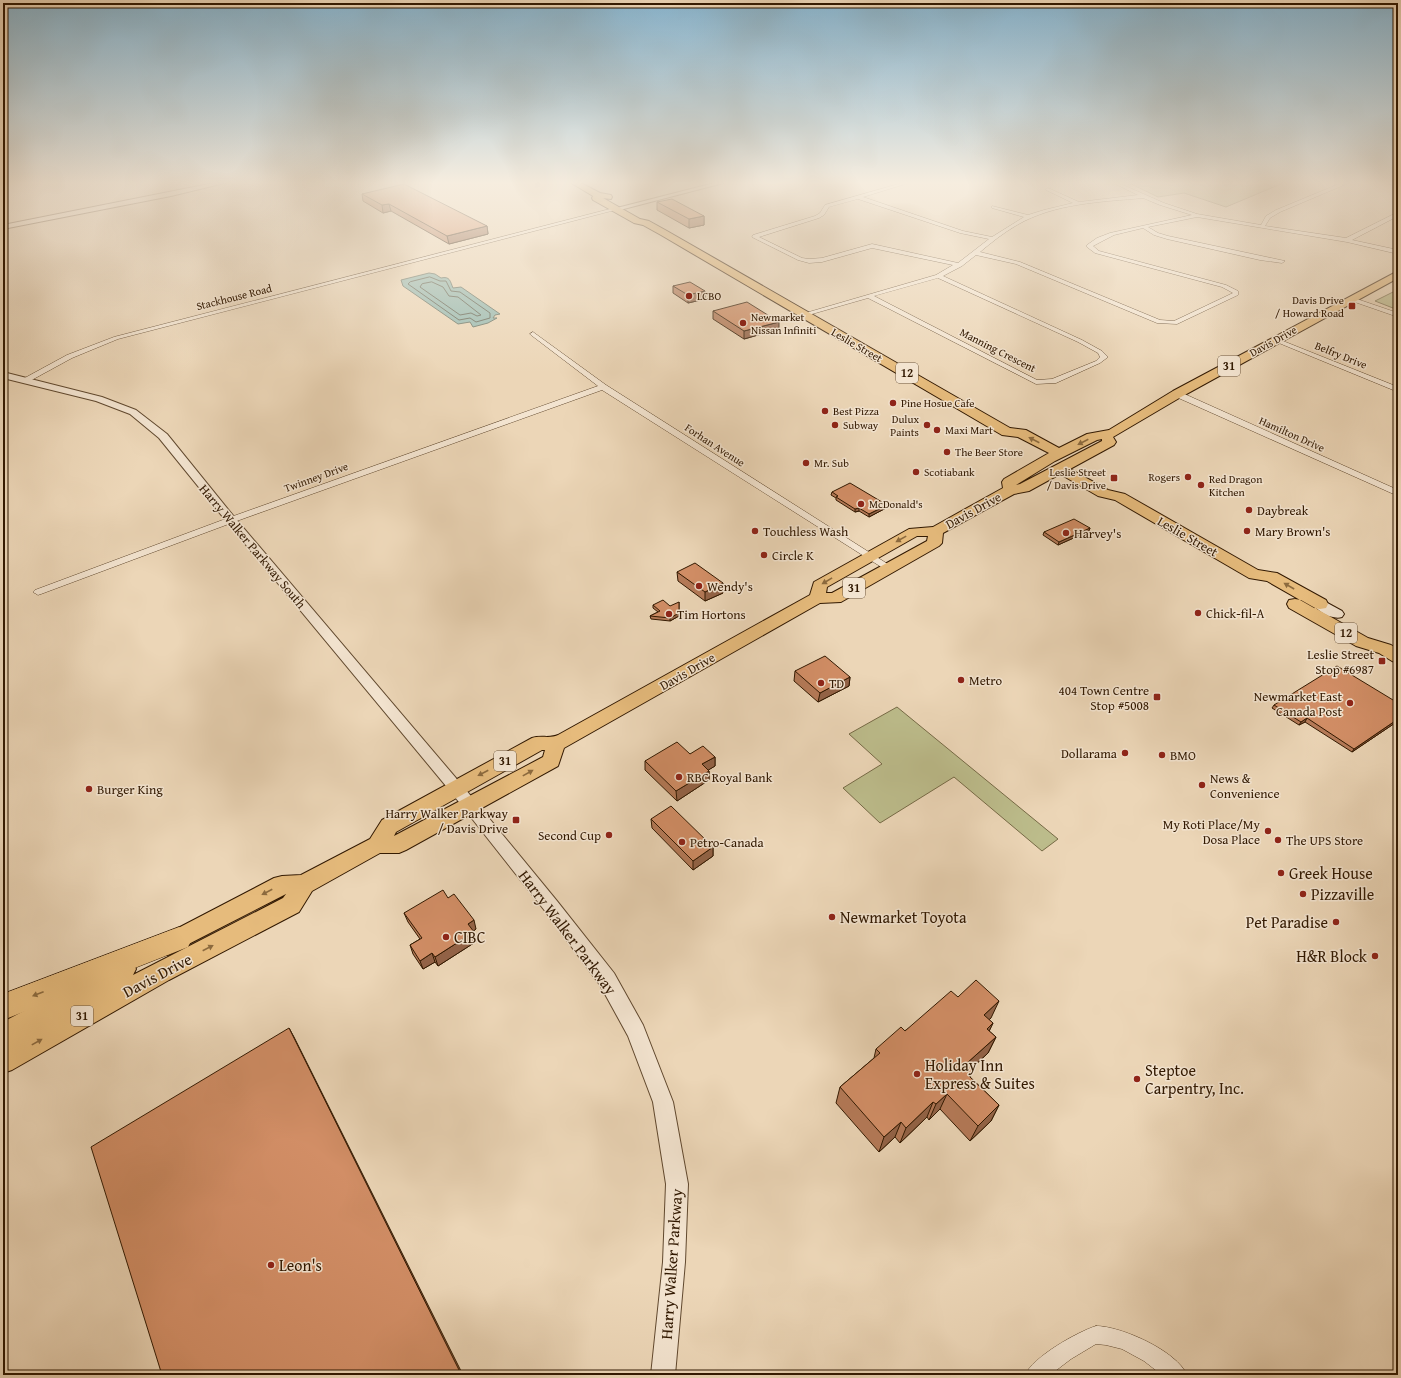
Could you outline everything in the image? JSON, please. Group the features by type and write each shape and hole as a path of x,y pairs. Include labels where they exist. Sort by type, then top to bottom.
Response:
{"highway":[{"path":"3,1007 179,939"}],"main road":[{"name":"Leslie Street","path":"686,245 1007,432 1021,434 1059,453 1067,465 1103,493 1120,497 1255,575 1272,577 1374,635 1392,653"},
{"name":"Davis Drive","path":"1010,490 1009,482 1059,453 1094,436 1108,436 1178,394 1398,274"},
{"name":"Leslie Street","path":"1007,432 1008,438 1047,460 1067,465"},
{"name":"Davis Drive","path":"817,598 820,585 869,557 914,532 936,531 1010,490 1024,488 1109,442 1108,436"},
{"name":"Davis Drive","path":"377,845 389,826 456,788 539,743 556,744 817,598 835,598 934,543 936,531"},
{"name":"Leslie Street","path":"1255,575 1259,583 1362,642 1392,653"},
{"name":"Davis Drive","path":"3,1035 282,884 304,884 377,845 399,844 551,761 556,744"},
{"name":"Davis Drive","path":"3,1061 161,972 291,905 304,884"}],"street":[{"name":"Stackhouse Road","path":"25,380 56,362 84,349 116,338 475,245"},
{"path":"771,245 800,259 809,261 822,260 865,246 872,246 960,265"},
{"path":"805,314 938,276 960,265 986,245"},
{"path":"977,253 1018,263 1147,318 1167,324 1174,323 1188,317 1236,294 1235,291 1224,286 1097,252 1089,246 1090,245"},
{"path":"1204,245 1282,262"},
{"path":"1370,245 1398,252"},
{"name":"Manning Crescent","path":"869,296 1036,382 1053,382 1098,362 1104,357 1100,352 1080,341 938,276"},
{"path":"1351,299 1398,315"},
{"name":"Forhan Avenue","path":"533,334 602,387 869,557 889,568"},
{"name":"Belfry Drive","path":"1276,340 1398,390"},
{"name":"Harry Walker Parkway South","path":"3,375 99,399 133,412 163,436 231,520 456,788"},
{"name":"Twinney Drive","path":"38,592 231,520 602,387"},
{"name":"Hamilton Drive","path":"1178,394 1398,493"},
{"name":"Harry Walker Parkway","path":"456,788 551,906 607,979 636,1032 663,1102 677,1184 674,1262 663,1375"},
{"path":"1035,1375 1077,1345 1096,1335 1119,1338 1143,1350 1168,1366 1177,1375"}],"green space":[{"path":"1393,292 1398,293 1398,310 1375,301"},
{"path":"897,707 1058,839 1042,851 954,777 880,823 843,788 882,764 849,734"}],"water":[{"path":"429,273 435,274 441,278 448,278 453,288 461,287 500,314 495,315 493,318 497,318 488,323 473,327 470,322 458,324 403,286 401,280"}],"building":[{"path":"690,282 705,291 688,295 673,286"},
{"path":"747,302 779,322 744,331 713,311"},
{"name":"McDonald's","path":"850,483 887,505 869,514 859,508 855,509 836,497 838,496 832,492"},
{"name":"Harvey's","path":"1074,519 1090,528 1059,542 1044,532"},
{"path":"695,563 723,583 705,592 677,572"},
{"name":"Tim Hortons","path":"663,600 670,606 679,602 679,613 670,618 650,616 660,611 653,605"},
{"path":"825,656 850,677 820,693 795,671"},
{"path":"1337,666 1398,703 1398,719 1354,749 1307,718 1301,722 1274,705"},
{"name":"RBC Royal Bank","path":"677,742 690,754 703,746 715,757 702,764 709,771 676,791 645,761"},
{"name":"Petro-Canada","path":"671,806 713,847 693,861 651,819"},
{"name":"CIBC","path":"443,890 448,898 454,894 474,920 468,924 474,932 435,957 432,953 420,961 410,945 422,938 404,913"},
{"name":"Holiday Inn Express & Suites","path":"976,980 999,1001 984,1015 993,1023 987,1029 996,1037 967,1063 973,1070 968,1075 999,1105 978,1126 947,1094 936,1104 933,1102 906,1128 901,1122 884,1137 840,1087 880,1053 876,1049 901,1027 905,1031 951,991 958,997"},
{"name":"Leon's","path":"289,1028 461,1374 460,1375 162,1375 91,1147"}],"place":[{"name":"LCBO","path":"689,296"},
{"name":"Davis Drive / Howard Road","path":"1352,306"},
{"name":"Newmarket Nissan Infiniti","path":"743,323"},
{"name":"Pine Hosue Cafe","path":"893,403"},
{"name":"Best Pizza","path":"825,411"},
{"name":"Subway","path":"835,425"},
{"name":"Dulux Paints","path":"927,425"},
{"name":"Maxi Mart","path":"937,430"},
{"name":"The Beer Store","path":"947,452"},
{"name":"Mr. Sub","path":"806,463"},
{"name":"Scotiabank","path":"916,472"},
{"name":"Rogers","path":"1188,477"},
{"name":"Leslie Street / Davis Drive","path":"1114,478"},
{"name":"Red Dragon Kitchen","path":"1201,485"},
{"name":"McDonald's","path":"861,504"},
{"name":"Daybreak","path":"1249,510"},
{"name":"Touchless Wash","path":"755,531"},
{"name":"Mary Brown's","path":"1247,531"},
{"name":"Harvey's","path":"1066,533"},
{"name":"Circle K","path":"764,555"},
{"name":"Wendy's","path":"699,586"},
{"name":"Chick-fil-A","path":"1198,613"},
{"name":"Tim Hortons","path":"669,614"},
{"name":"Leslie Street Stop #6987","path":"1382,661"},
{"name":"Metro","path":"961,680"},
{"name":"TD","path":"821,683"},
{"name":"404 Town Centre Stop #5008","path":"1157,697"},
{"name":"Newmarket East Canada Post","path":"1350,703"},
{"name":"Dollarama","path":"1125,753"},
{"name":"BMO","path":"1162,755"},
{"name":"RBC Royal Bank","path":"679,777"},
{"name":"News & Convenience","path":"1202,785"},
{"name":"Burger King","path":"89,789"},
{"name":"Harry Walker Parkway / Davis Drive","path":"516,820"},
{"name":"My Roti Place/My Dosa Place","path":"1268,831"},
{"name":"Second Cup","path":"609,835"},
{"name":"The UPS Store","path":"1278,840"},
{"name":"Petro-Canada","path":"682,842"},
{"name":"Greek House","path":"1281,873"},
{"name":"Pizzaville","path":"1303,894"},
{"name":"Newmarket Toyota","path":"832,917"},
{"name":"Pet Paradise","path":"1336,922"},
{"name":"CIBC","path":"446,937"},
{"name":"H&R Block","path":"1375,956"},
{"name":"Holiday Inn Express & Suites","path":"917,1074"},
{"name":"Steptoe Carpentry, Inc.","path":"1137,1079"},
{"name":"Leon's","path":"271,1265"}]}
